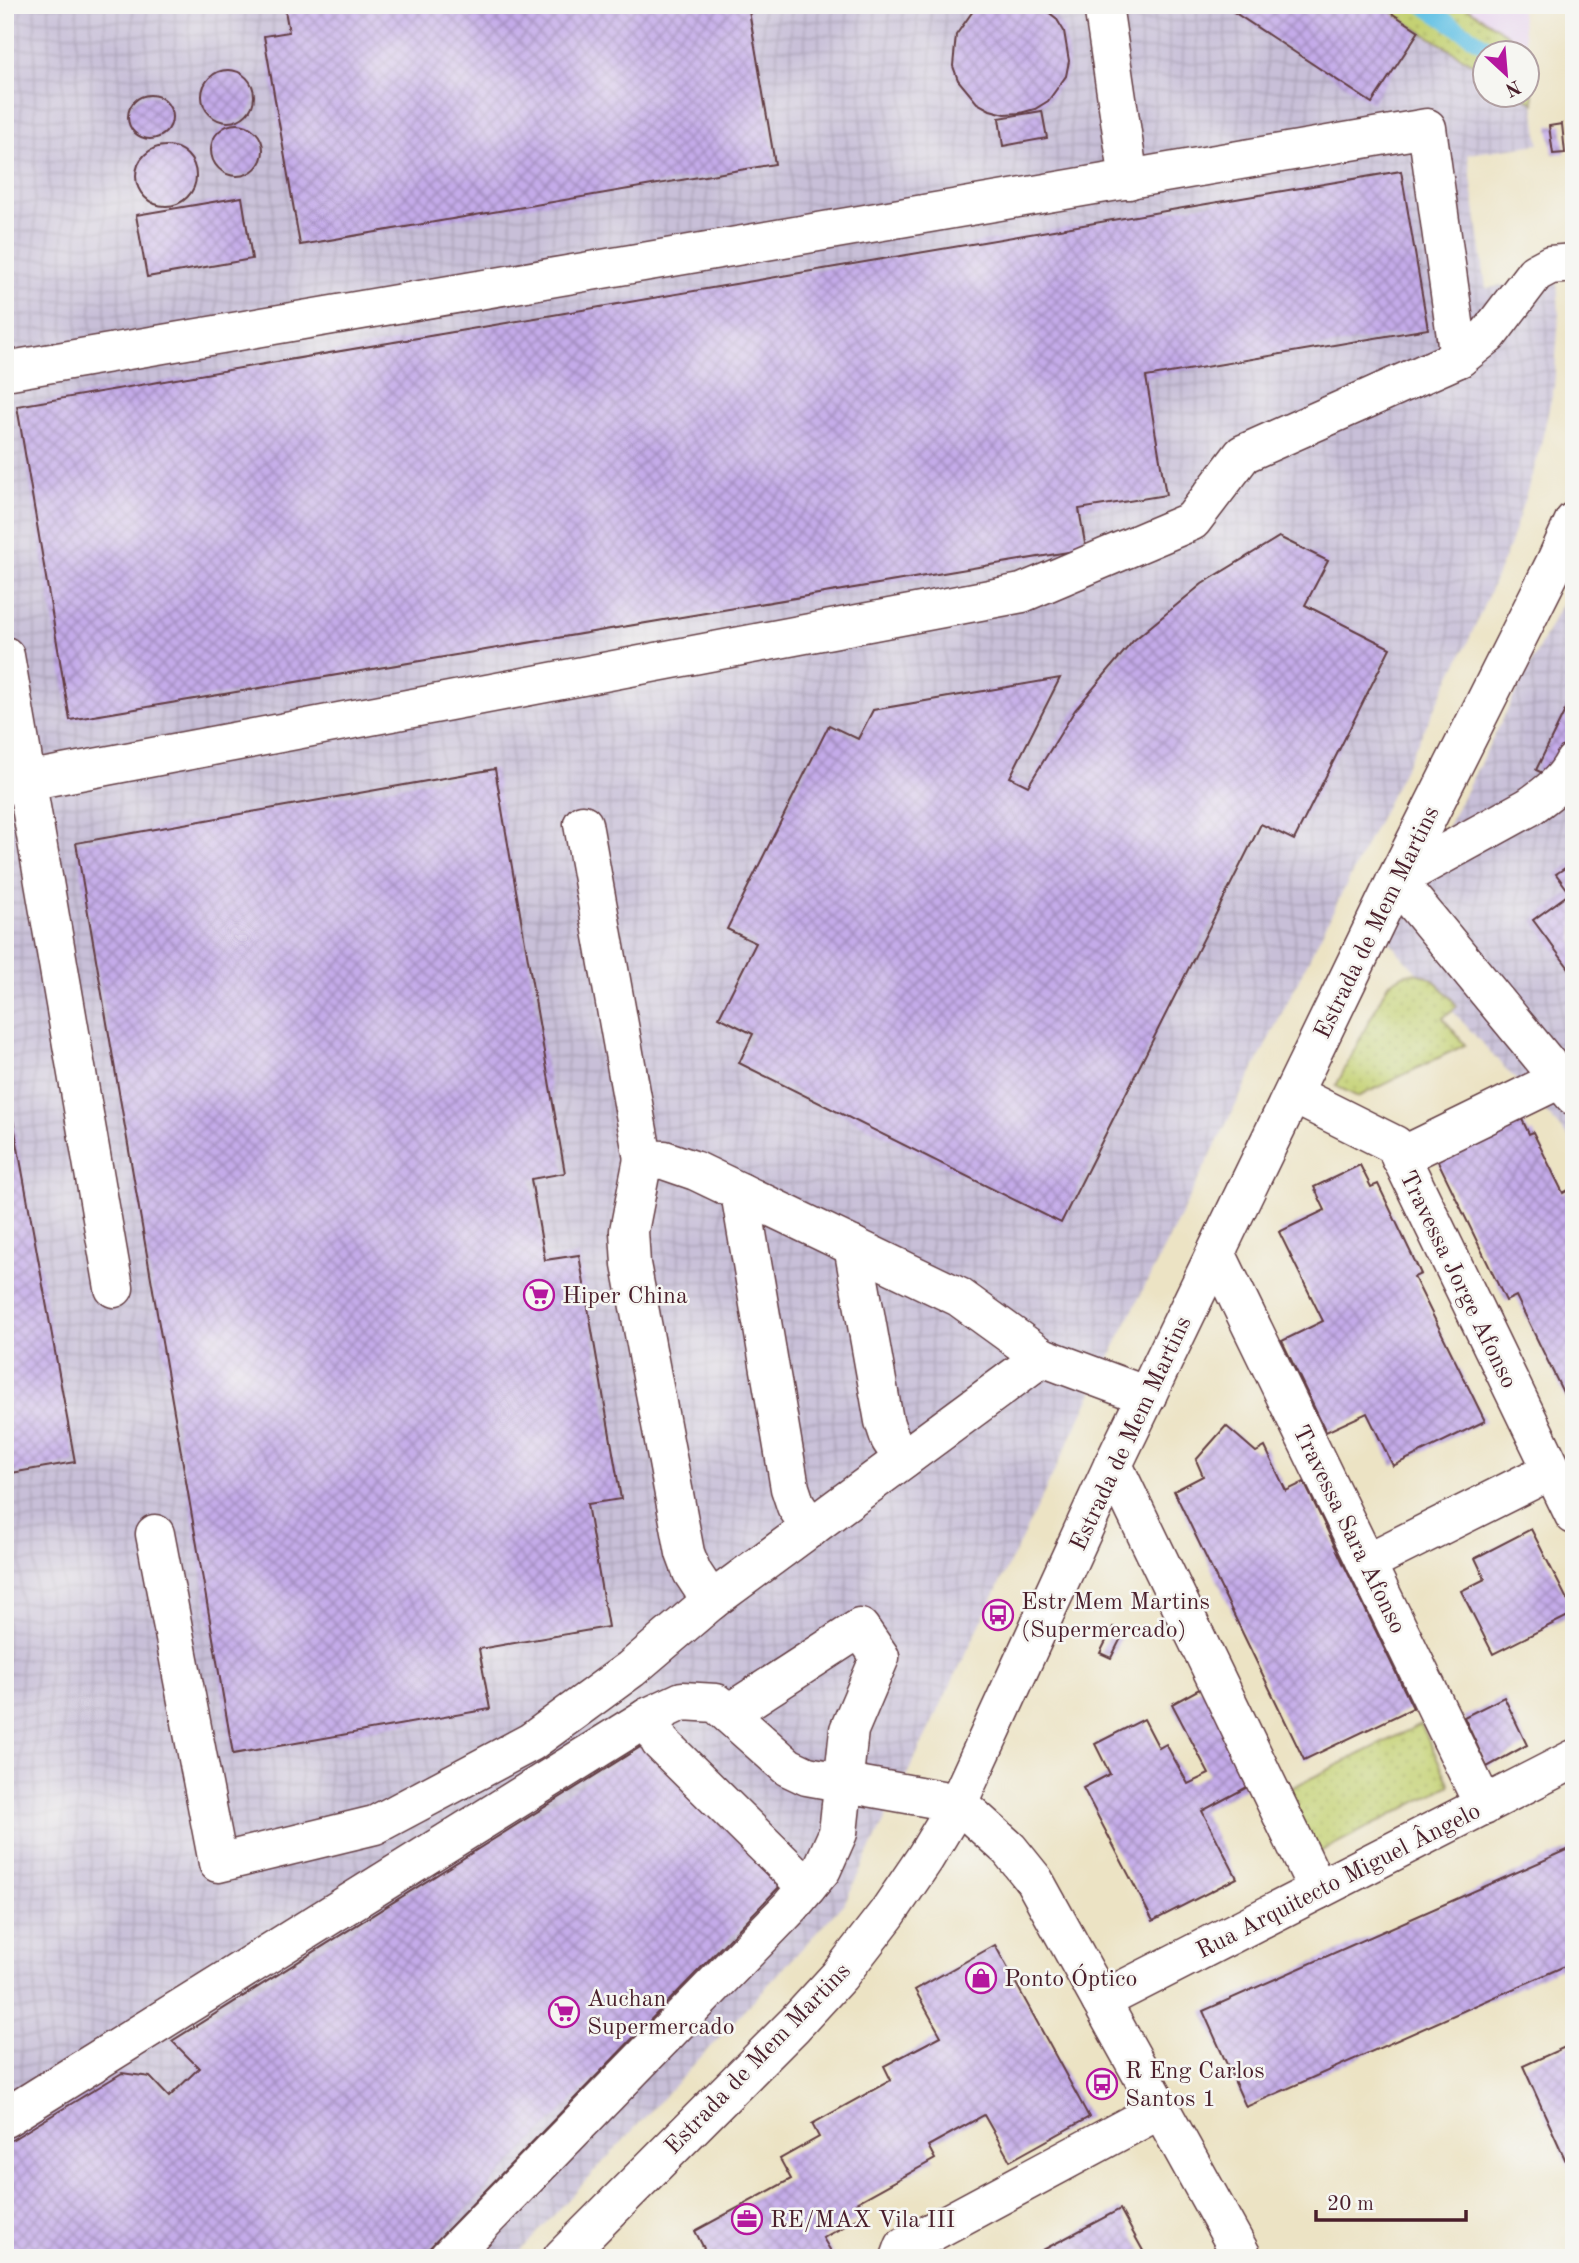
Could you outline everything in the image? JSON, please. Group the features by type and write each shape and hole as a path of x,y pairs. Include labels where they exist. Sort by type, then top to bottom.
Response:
{"street":[{"path":"1103,5 1129,180"},
{"path":"5,371 1427,128 1459,358"},
{"path":"16,783 1022,593 1192,521 1243,454 1459,358 1488,335 1535,273 1550,265 1574,262"},
{"name":"Estrada de Mem Martins","path":"562,2258 794,2025 839,1976 887,1914 958,1803 1113,1465 1396,880 1574,521"},
{"path":"5,656 16,783 114,1288"},
{"path":"1400,1157 1567,1088 1396,880 1529,807 1568,775 1574,762"},
{"path":"583,824 643,1158 629,1231 631,1264 685,1553 692,1572 711,1601"},
{"name":"Travessa Jorge Afonso","path":"1293,1094 1395,1145 1574,1515"},
{"path":"643,1158 664,1160 685,1167 740,1192 959,1297 1042,1357 1147,1396"},
{"path":"740,1192 790,1488 796,1506 811,1528"},
{"path":"853,1246 884,1420 890,1439 903,1459"},
{"name":"Travessa Sara Afonso","path":"1216,1253 1484,1806"},
{"path":"155,1534 218,1863 375,1825 531,1742 631,1669 711,1601 1042,1357"},
{"path":"1113,1465 1318,1890"},
{"path":"1366,1563 1552,1470"},
{"path":"448,2258 822,1869 838,1833 849,1730 880,1657 860,1628 729,1713"},
{"path":"5,2118 648,1717 682,1701 716,1703 788,1767 807,1776 958,1803 1009,1849 1034,1880 1243,2258"},
{"path":"648,1717 660,1742 807,1887"},
{"name":"Rua Arquitecto Miguel Ângelo","path":"1101,2001 1574,1759"},
{"path":"900,2258 904,2247 1161,2109"}],"shaded area":[{"path":"5,5 1383,5 1470,62 1470,108 1535,108 1539,144 1468,154 1486,288 1557,279 1559,315 1554,387 1538,457 1509,547 1468,642 1129,1318 845,1902 514,2258 5,2258"},
{"path":"1463,5 1520,5 1525,38 1512,38"},
{"path":"1574,579 1574,1143 1389,942"}],"green space":[{"path":"1379,5 1463,5 1512,38 1470,38 1470,62"},
{"path":"1412,973 1432,980 1457,1006 1443,1018 1465,1045 1358,1097 1336,1086 1388,984"},
{"path":"1421,1724 1450,1785 1316,1854 1285,1791"}],"building":[{"path":"284,5 748,5 775,164 300,245 264,36 289,32"},
{"path":"982,5 1039,5 1056,18 1064,31 1069,61 1066,76 1048,101 1035,109 1005,114 990,110 977,103 958,80 953,66 956,35 973,11"},
{"path":"1223,5 1379,5 1419,31 1372,103"},
{"path":"228,70 247,77 254,96 247,115 228,122 209,115 202,96 209,77"},
{"path":"150,95 159,96 166,101 171,108 171,126 166,133 159,138 150,139 141,138 134,133 129,126 128,117 129,108 134,101 141,96"},
{"path":"1042,111 1047,138 1003,146 999,118"},
{"path":"237,124 256,131 263,150 256,169 237,176 218,169 211,150 218,131"},
{"path":"1562,124 1565,153 1553,154 1549,126"},
{"path":"160,146 172,146 191,159 196,176 194,188 183,201 172,206 160,206 141,193 136,182 136,170 149,151"},
{"path":"1401,171 1428,329 1146,377 1166,495 1079,509 1086,549 70,720 17,406"},
{"path":"242,197 252,259 147,277 136,215"},
{"path":"1279,537 1328,561 1305,605 1390,648 1294,840 1261,824 1061,1223 739,1063 753,1034 719,1017 756,943 727,929 829,725 858,739 873,710 1060,678 1010,777 1028,786 1075,710 1133,641 1202,584"},
{"path":"1574,692 1574,787 1536,770"},
{"path":"495,769 565,1173 531,1179 545,1260 579,1255 621,1499 587,1504 608,1627 479,1649 490,1709 233,1754 76,843"},
{"path":"1574,862 1574,975 1533,920 1570,893 1556,874"},
{"path":"5,1076 75,1462 5,1474"},
{"path":"1519,1113 1529,1134 1533,1132 1563,1193 1574,1187 1574,1415 1516,1296 1506,1301 1435,1155"},
{"path":"1360,1165 1371,1187 1378,1184 1421,1274 1414,1277 1485,1421 1393,1466 1367,1413 1326,1432 1282,1341 1323,1321 1279,1232 1325,1210 1314,1187"},
{"path":"1226,1426 1256,1452 1265,1447 1286,1491 1304,1482 1413,1708 1304,1760 1174,1491 1203,1476 1196,1460"},
{"path":"1531,1529 1574,1613 1493,1654 1461,1591 1485,1579 1475,1558"},
{"path":"1113,1627 1124,1632 1111,1658 1100,1653"},
{"path":"1205,1686 1253,1784 1202,1811 1237,1878 1153,1921 1083,1788 1110,1774 1095,1744 1144,1719 1159,1748 1166,1744 1188,1784 1209,1774 1172,1704"},
{"path":"1504,1697 1527,1745 1487,1767 1464,1717"},
{"path":"642,1746 783,1883 420,2258 5,2258 5,2144 122,2073 150,2077 169,2097 199,2068 172,2041"},
{"path":"1574,1847 1574,1962 1246,2107 1203,2011"},
{"path":"995,1945 1089,2117 1010,2161 984,2115 928,2146 935,2159 856,2203 863,2216 823,2238 835,2258 709,2258 695,2231 791,2179 780,2159 819,2137 812,2124 891,2080 884,2066 941,2036 915,1990"},
{"path":"1574,2043 1574,2179 1523,2066"},
{"path":"1120,2209 1147,2258 1028,2258"}],"waterway":[{"path":"1422,5 1473,38"}],"place":[{"name":"Hiper China","path":"539,1295"},
{"name":"Estr Mem Martins (Supermercado)","path":"998,1615"},
{"name":"Ponto Óptico","path":"981,1978"},
{"name":"Auchan Supermercado","path":"564,2012"},
{"name":"R Eng Carlos Santos 1","path":"1102,2084"},
{"name":"RE/MAX Vila III","path":"747,2219"}]}
